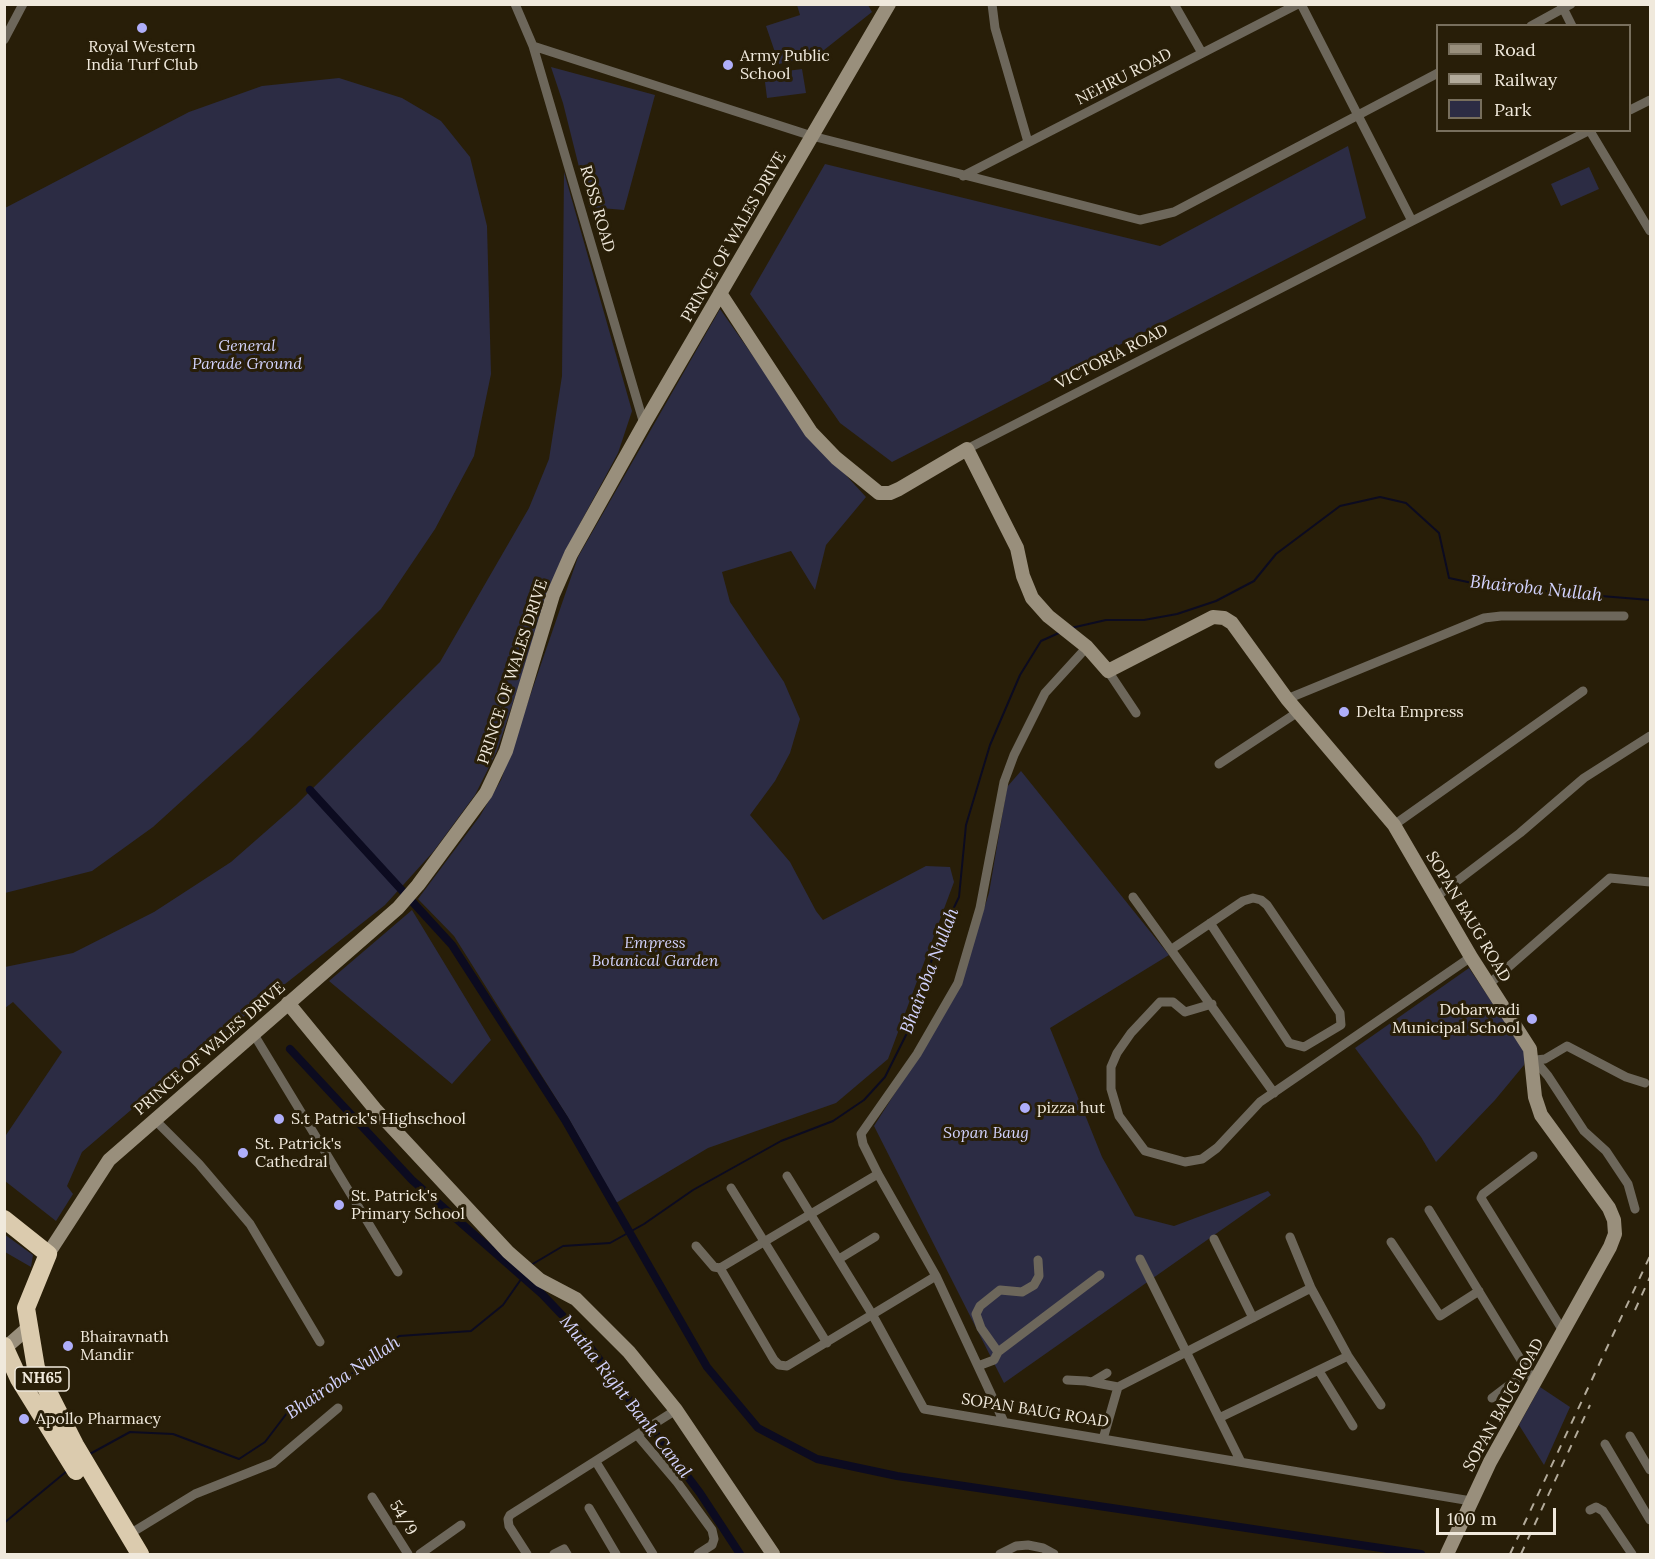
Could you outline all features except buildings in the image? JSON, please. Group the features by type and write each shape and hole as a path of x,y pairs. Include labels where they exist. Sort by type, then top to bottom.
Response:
{"highway":[{"path":"4,1219 48,1254"},
{"name":"NH65","path":"48,1254 26,1308 28,1328 36,1368 70,1448"},
{"name":"NH65","path":"5,1348 19,1379 70,1448 140,1554"},
{"name":"NH65","path":"87,1476 126,1554"}],"street":[{"path":"4,40 23,4"},
{"name":"ROSS ROAD","path":"515,4 533,46 644,424"},
{"name":"PRINCE OF WALES DRIVE","path":"48,1254 109,1160 398,908 418,885 497,774 553,595 571,554 720,292 889,4"},
{"path":"992,4 996,28 1028,142"},
{"path":"1174,4 1202,53"},
{"path":"1299,4 1412,221"},
{"name":"NEHRU ROAD","path":"963,176 1299,4"},
{"path":"1534,24 1565,6 1571,24"},
{"path":"533,46 812,136 1140,220 1174,212 1436,75"},
{"path":"1631,109 1650,100"},
{"name":"VICTORIA ROAD","path":"720,292 811,432 836,458 879,494 890,493 967,449 1588,132"},
{"path":"1591,132 1650,231"},
{"path":"967,449 1017,548 1026,586 1038,606 1108,670 1136,713"},
{"path":"1287,699 1484,618 1624,616"},
{"name":"SOPAN BAUG ROAD","path":"1108,670 1218,617 1232,623 1287,699 1394,825 1471,957 1530,1049 1534,1058 1535,1097 1541,1115 1609,1208 1614,1220 1614,1234 1610,1247 1471,1502 1448,1552"},
{"path":"1003,1420 936,1276 878,1174 863,1144 861,1134 917,1054 958,983 980,908 1002,792 1014,755 1045,693 1082,644"},
{"path":"1394,825 1583,691"},
{"path":"1219,764 1298,712"},
{"path":"1436,897 1520,832 1584,778 1650,736"},
{"path":"1489,984 1610,878 1650,882"},
{"path":"1133,897 1274,1093"},
{"path":"1172,949 1210,923 1243,901 1253,898 1267,905 1340,1013 1341,1025 1304,1047 1289,1043 1210,923"},
{"path":"1212,1004 1185,1012 1173,1002 1160,1002 1131,1033 1117,1053 1111,1067 1111,1089 1119,1116 1145,1151 1185,1162 1202,1159 1217,1148 1251,1111 1274,1093 1471,957"},
{"path":"288,1003 375,1109 508,1252 540,1280 576,1299 629,1352 772,1554"},
{"path":"253,1033 398,1272"},
{"path":"1323,1036 1332,1051"},
{"path":"1534,1058 1545,1059 1567,1046 1626,1077 1645,1083"},
{"path":"1534,1058 1584,1131 1606,1151 1628,1184 1635,1209"},
{"path":"154,1119 199,1164 250,1224 321,1342"},
{"path":"1533,1156 1483,1194 1481,1198 1563,1331"},
{"path":"696,1246 714,1267 720,1268 878,1174"},
{"name":"SOPAN BAUG ROAD","path":"788,1176 872,1314 924,1408 1471,1502"},
{"path":"731,1188 827,1343"},
{"path":"1429,1210 1535,1383"},
{"path":"839,1259 876,1237"},
{"path":"1290,1237 1311,1288 1348,1356 1381,1404"},
{"path":"1214,1239 1253,1318"},
{"path":"1390,1242 1440,1316 1479,1291"},
{"path":"1140,1259 1241,1462"},
{"path":"998,1352 981,1328 976,1314 980,1306 1000,1290 1022,1292 1034,1285 1039,1276 1038,1260"},
{"path":"720,1268 779,1365 794,1364 936,1276"},
{"path":"978,1366 994,1360 998,1352 1100,1275"},
{"path":"1067,1380 1118,1387 1311,1288"},
{"path":"5,1348 28,1328"},
{"path":"1219,1418 1348,1356"},
{"path":"1492,1398 1517,1379 1522,1373 1523,1364"},
{"path":"19,1379 36,1368"},
{"path":"1320,1371 1353,1426"},
{"path":"1092,1382 1107,1373"},
{"path":"1103,1439 1118,1387"},
{"path":"128,1535 195,1494 273,1462 338,1408"},
{"path":"527,1554 509,1526 510,1515 671,1413"},
{"path":"641,1434 712,1530 714,1539 712,1545 698,1554"},
{"path":"1630,1436 1650,1470"},
{"path":"1605,1444 1650,1520"},
{"path":"596,1462 653,1554"},
{"name":"54/9","path":"372,1497 405,1554"},
{"path":"1590,1510 1596,1507 1603,1511 1632,1554"},
{"path":"589,1508 616,1554"},
{"path":"420,1554 461,1525"},
{"path":"1000,1554 1016,1546 1028,1545 1043,1548 1054,1554"},
{"path":"554,1554 564,1549 567,1554"}],"green space":[{"path":"797,5 868,5 872,12 819,54 779,64 766,26 800,15"},
{"path":"551,67 655,95 624,210 589,207 563,103"},
{"path":"802,69 806,93 767,98 764,74"},
{"name":"General Parade Ground","path":"339,78 402,98 441,121 470,157 487,226 491,374 474,456 435,529 381,609 249,740 153,827 92,871 5,893 5,208 189,112 262,86"},
{"path":"1348,146 1366,218 892,462 840,423 750,294 825,164 1160,246"},
{"path":"1589,167 1599,189 1561,206 1551,184"},
{"path":"564,172 632,411 618,453 575,533 552,585 497,751 475,795 433,852 385,905 194,1056 82,1152 67,1186 73,1194 56,1221 5,1181 4,1138 62,1052 13,1002 5,1008 5,967 73,953 154,912 231,862 296,805 440,662 529,508 549,459 562,376"},
{"name":"Empress Botanical Garden","path":"720,309 808,434 866,497 826,545 815,590 791,551 722,572 730,602 784,682 800,719 790,753 775,781 750,815 790,862 823,920 926,866 950,867 954,882 888,1059 836,1103 708,1148 616,1203 569,1119 454,936 418,899 480,816 501,780 578,557"},
{"name":"Sopan Baug","path":"1021,771 1169,955 1050,1028 1102,1157 1135,1216 1174,1226 1268,1191 1271,1195 1004,1383 874,1126 923,1049 961,980 989,893 1007,787"},
{"path":"412,910 491,1040 452,1084 329,981"},
{"path":"1469,968 1526,1053 1524,1065 1495,1100 1436,1162 1421,1137 1355,1048"},
{"path":"4,1234 33,1255 31,1267 5,1252"},
{"path":"1540,1387 1570,1407 1544,1465 1519,1425"}],"waterway":[{"name":"Bhairoba Nullah","path":"1071,628 1106,620 1144,620 1177,614 1216,601 1254,581 1276,554 1340,506 1380,497 1406,503 1439,533 1449,578 1491,587 1650,600"},
{"name":"Bhairoba Nullah","path":"531,1265 563,1246 610,1243 644,1224 693,1190 781,1141 833,1121 864,1100 885,1077 919,1009 935,947 959,897 966,825 990,745 1020,675 1041,641 1061,632"},
{"path":"310,790 452,945 565,1120 707,1367 758,1428 817,1459 897,1476 1421,1554"},
{"name":"Mutha Right Bank Canal","path":"290,1049 412,1180 542,1294 581,1335 700,1493 740,1554"},
{"name":"Bhairoba Nullah","path":"88,1455 130,1432 173,1434 239,1459 265,1442 287,1413 335,1387 399,1336 471,1331 503,1305 524,1275"},
{"name":"Bhairoba Nullah","path":"4,1523 67,1471"}],"railway":[{"path":"1510,1554 1650,1256"},
{"path":"1635,1310 1650,1277"},
{"path":"1521,1554 1590,1405"}],"place":[{"name":"Royal Western India Turf Club","path":"142,28"},
{"name":"Army Public School","path":"728,65"},
{"name":"Delta Empress","path":"1344,712"},
{"name":"Dobarwadi Municipal School","path":"1532,1019"},
{"name":"pizza hut","path":"1025,1108"},
{"name":"S.t Patrick's Highschool","path":"279,1119"},
{"name":"St. Patrick's Cathedral","path":"243,1153"},
{"name":"St. Patrick's Primary School","path":"339,1205"},
{"name":"Bhairavnath Mandir","path":"68,1346"},
{"name":"Apollo Pharmacy","path":"24,1419"}]}
